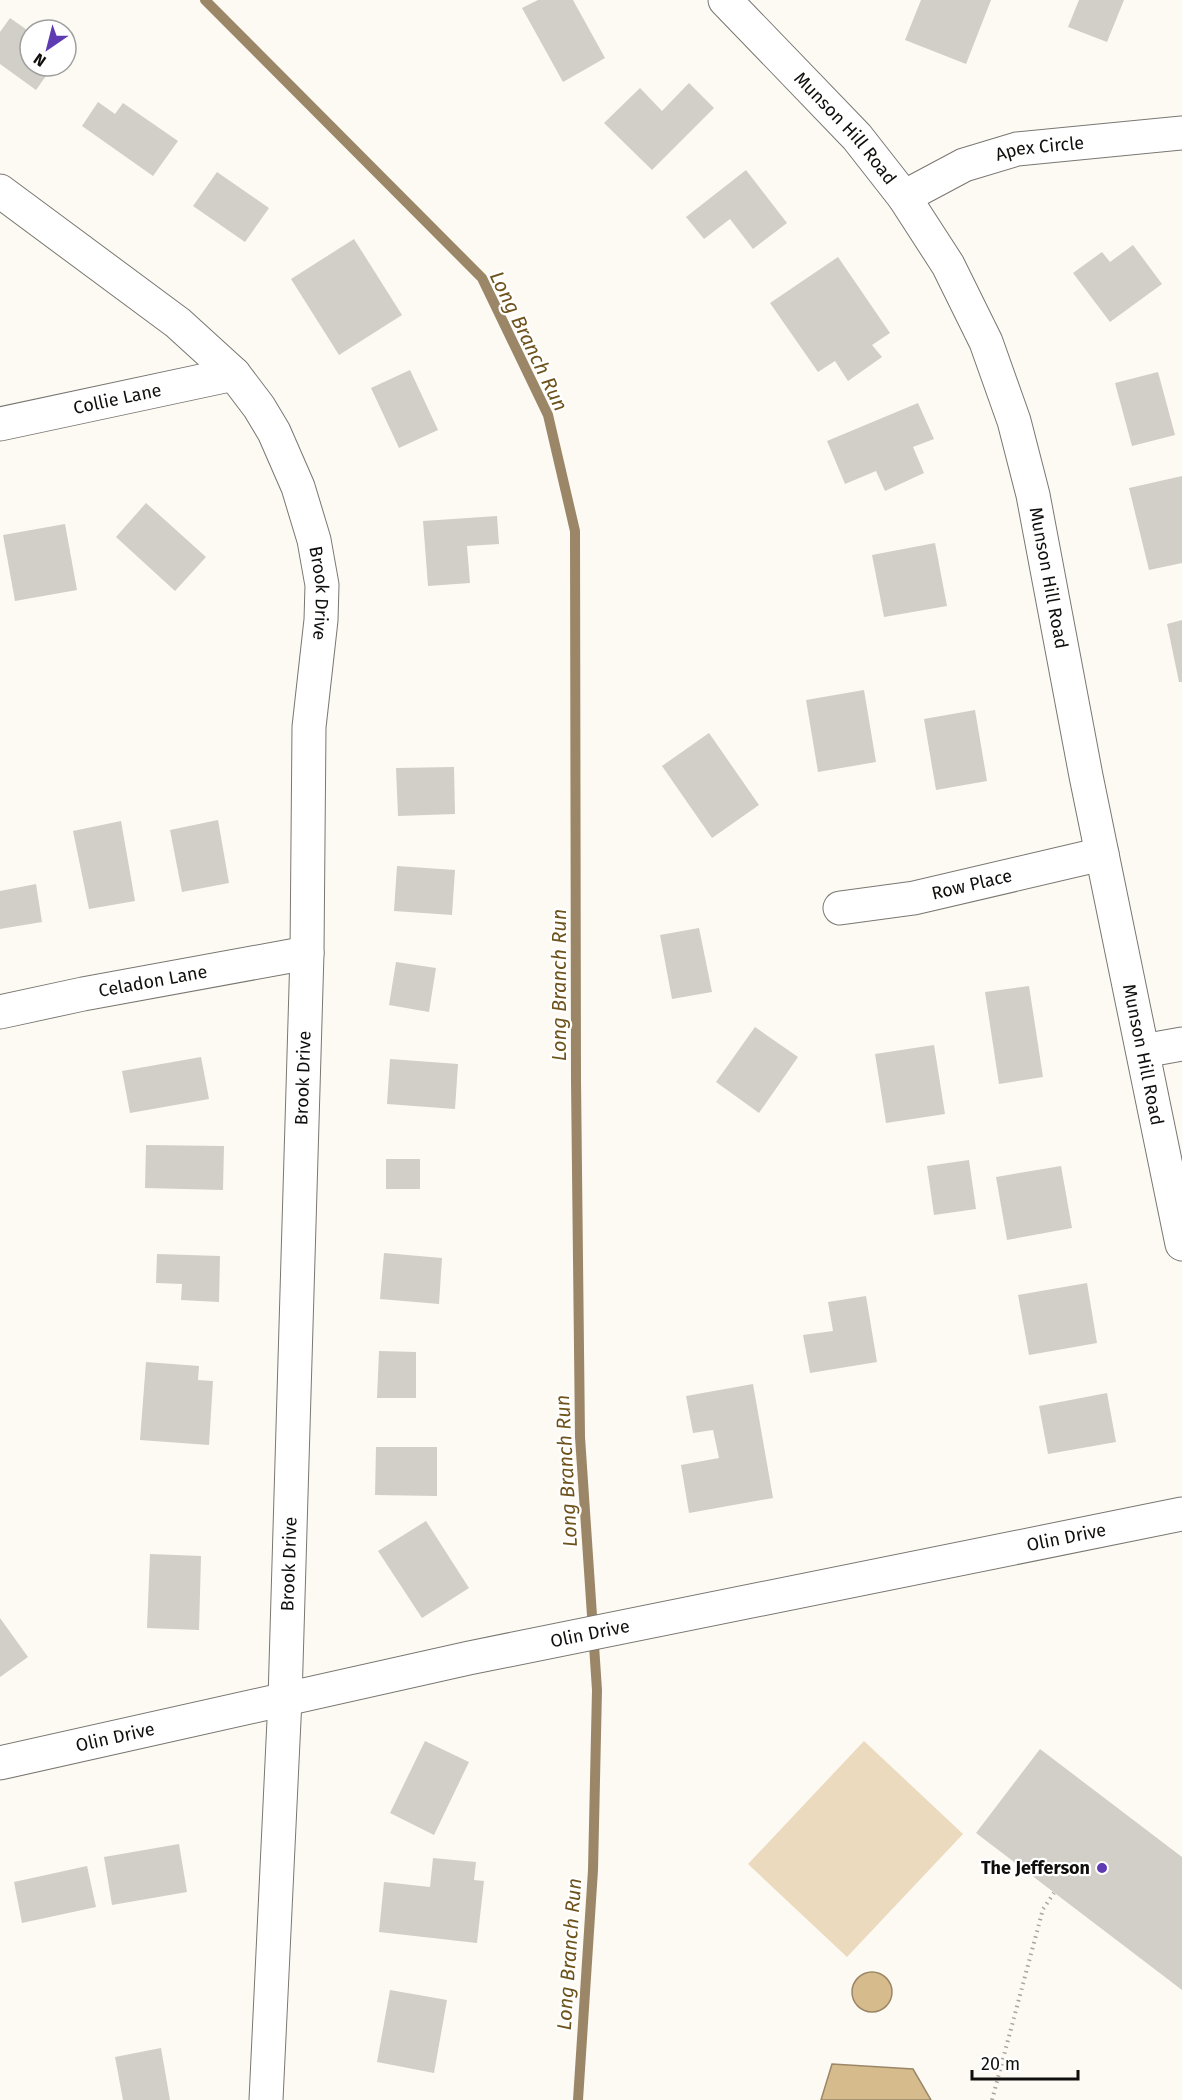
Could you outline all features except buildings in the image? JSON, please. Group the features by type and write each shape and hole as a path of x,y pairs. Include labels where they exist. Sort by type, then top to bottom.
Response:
{"street":[{"name":"Munson Hill Road","path":"725,0 857,136 904,197 948,265 981,332 1014,421 1033,495 1086,776 1182,1244"},
{"name":"Apex Circle","path":"904,197 964,165 1017,149 1182,133"},
{"name":"Brook Drive","path":"0,191 178,323 234,374 260,407 274,432 298,487 314,540 322,585 321,620 309,727 307,953 285,1699 266,2100"},
{"name":"Collie Lane","path":"0,424 234,374"},
{"name":"Row Place","path":"840,908 914,898 1102,854"},
{"name":"Celadon Lane","path":"0,1012 83,994 307,953"},
{"path":"1143,1051 1182,1044"},
{"name":"Olin Drive","path":"0,1763 575,1636 1182,1514"}],"path":[{"path":"992,2100 1042,1909 1054,1893"}],"shaded area":[{"path":"864,1741 963,1834 847,1957 748,1864"},
{"path":"872,1972 880,1973 886,1978 891,1984 891,2000 886,2006 880,2011 872,2012 864,2011 858,2006 853,2000 852,1992 853,1984 858,1978 864,1973"},
{"path":"832,2064 913,2069 931,2100 821,2100"}],"waterway":[{"name":"Long Branch Run","path":"205,0 482,278 548,415 575,531 576,1081 580,1437 597,1690 593,1870 578,2100"}],"place":[{"name":"The Jefferson","path":"1102,1868"}]}
